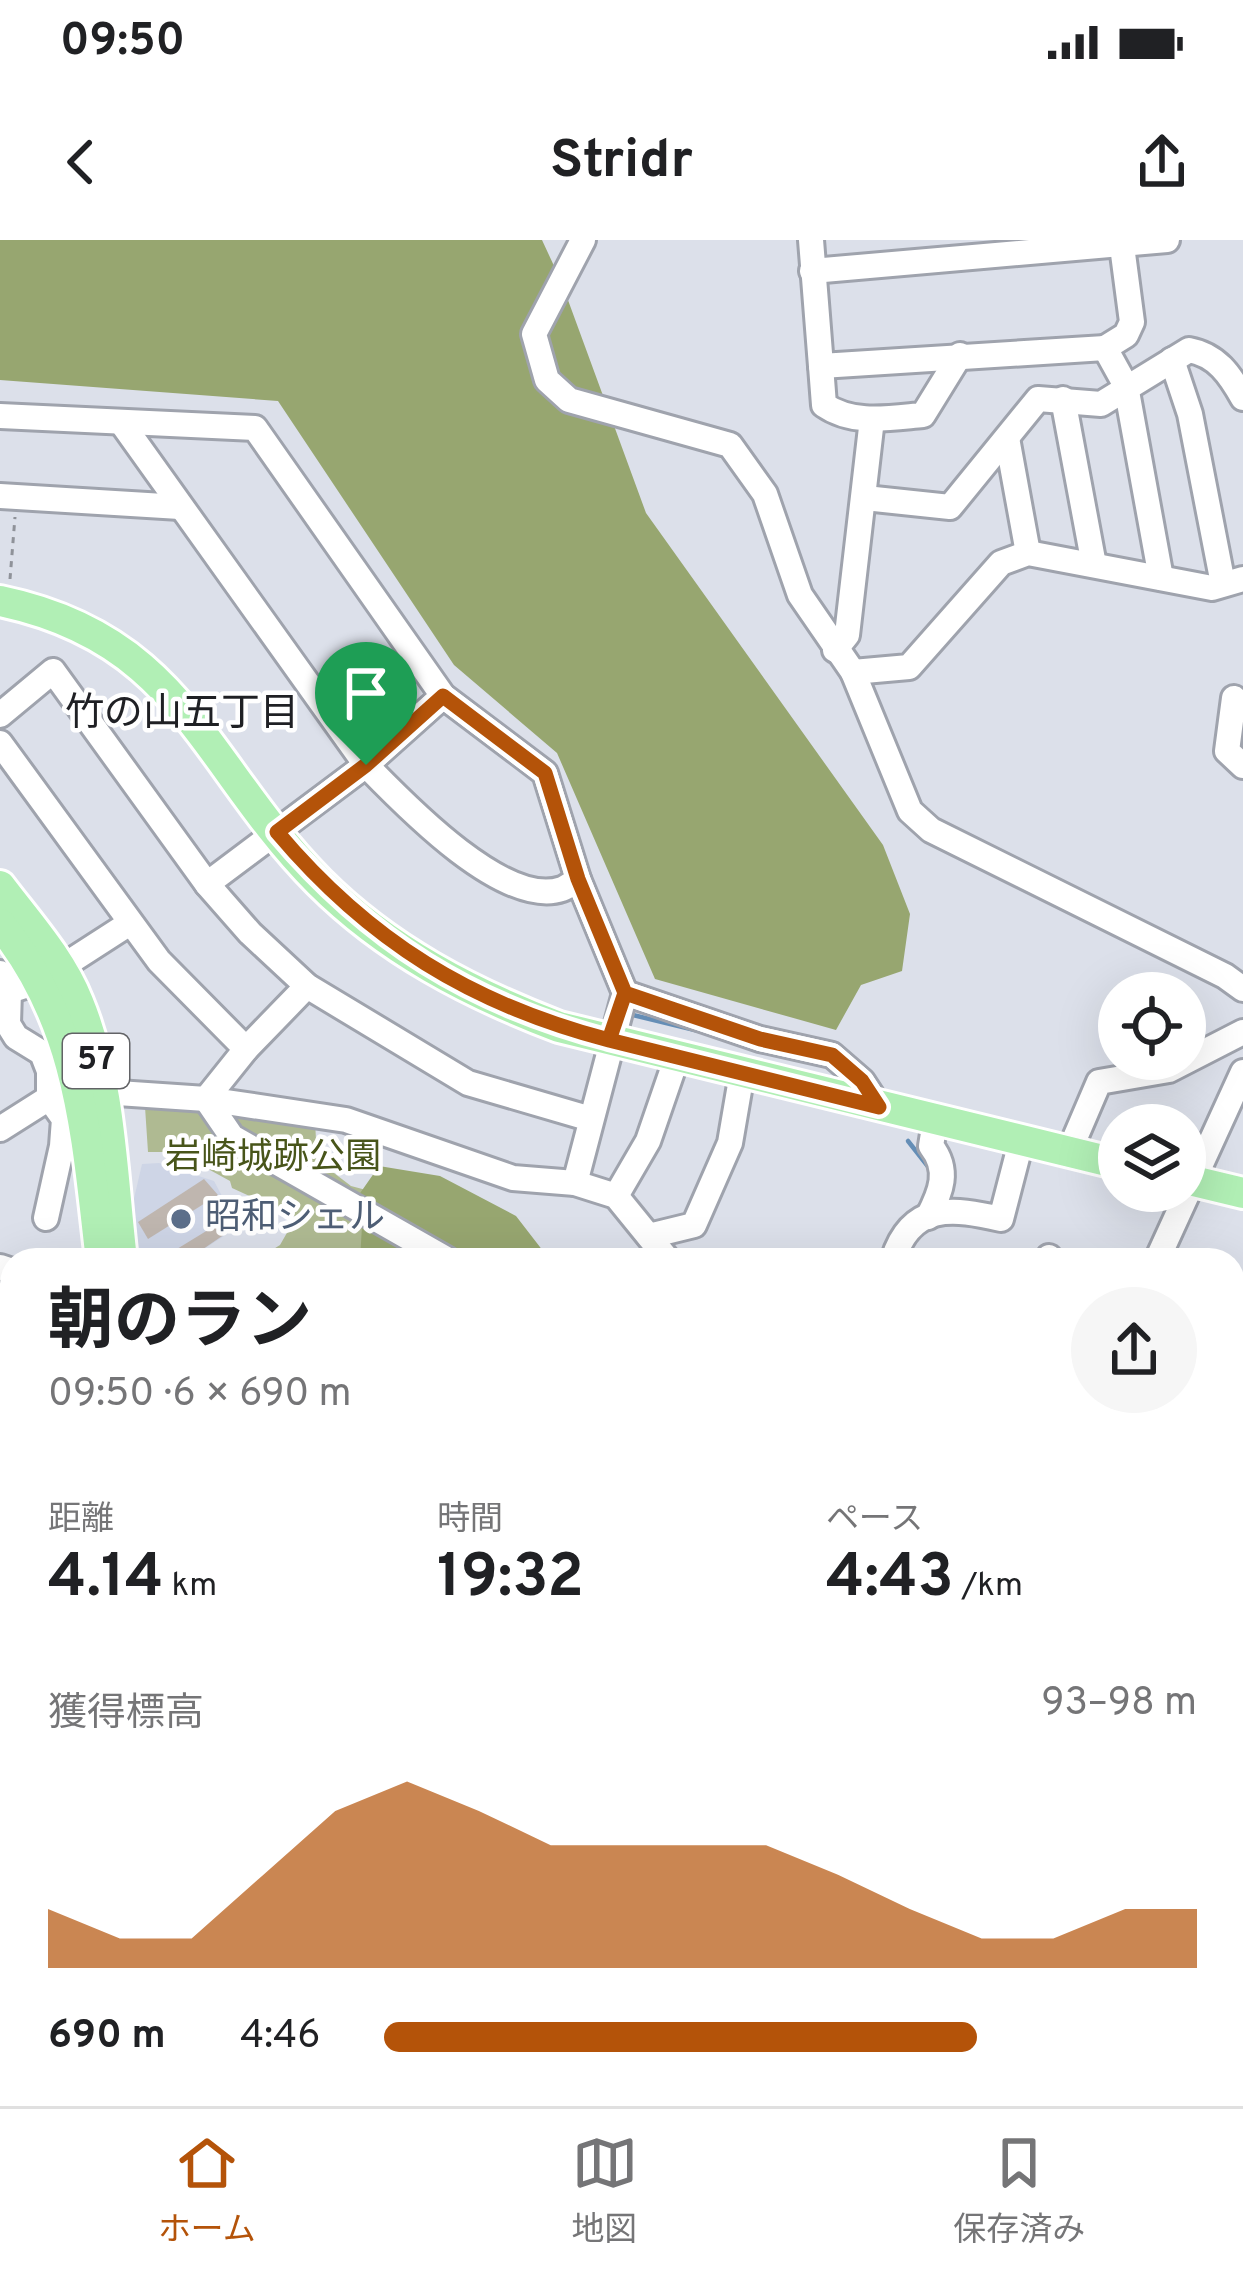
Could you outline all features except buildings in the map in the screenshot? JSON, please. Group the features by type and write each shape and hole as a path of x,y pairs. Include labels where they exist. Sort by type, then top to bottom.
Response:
{"main road":[{"path":"4,602 90,629 137,660 180,705 318,881 374,931 489,1000 559,1027 1098,1159"},
{"name":"57","path":"0,886 50,974 80,1089 100,1248"},
{"name":"57","path":"0,924 78,1000 103,1092 121,1248"},
{"path":"1206,1184 1243,1192"}],"street":[{"path":"583,240 534,334 547,380 569,400 730,445 765,494 800,595 853,673 910,811 931,830 1243,989"},
{"path":"812,240 824,405 839,416 923,415 960,355"},
{"path":"812,271 1062,245 1122,246 1166,240"},
{"path":"820,366 1105,348 1126,335 1132,322 1122,246"},
{"path":"1105,348 1126,386 1161,578"},
{"path":"865,498 950,507 1038,399 1101,404 1189,350 1208,354 1232,378 1243,398"},
{"path":"853,673 909,667 1001,563 1028,553 1212,588 1233,582 1172,360"},
{"path":"1063,399 1094,566"},
{"path":"0,416 255,428 443,696 545,773 578,879 625,993 574,1183"},
{"path":"835,650 848,634 872,419"},
{"path":"121,422 366,765 413,813 498,877 529,889 561,890 578,879"},
{"path":"1007,438 1028,553"},
{"path":"8,496 180,508"},
{"path":"0,715 53,671 207,884 307,986 468,1083 591,1120"},
{"path":"207,884 366,765 443,696"},
{"path":"1230,697 1227,751 1243,766"},
{"path":"0,743 159,962 246,1049"},
{"path":"46,1218 64,1120 49,1098 49,1071 42,1053 16,1037 8,1024 4,982 50,974 130,922"},
{"path":"206,1100 246,1049 307,986"},
{"path":"625,993 760,1039 832,1055 862,1081 879,1107"},
{"path":"1069,1152 1100,1082 1169,1070 1243,1032"},
{"path":"616,1196 648,1141 677,1057"},
{"path":"1206,1146 1243,1072"},
{"path":"649,1236 694,1226 730,1143 742,1073"},
{"path":"103,1092 206,1100 346,1120 513,1178 574,1183 616,1196 658,1248"},
{"path":"0,1130 49,1098"},
{"path":"206,1100 232,1137 427,1248"},
{"path":"928,1217 943,1178 942,1160 931,1146 935,1121"},
{"path":"897,1248 899,1241 941,1210 1001,1219 1021,1142"},
{"path":"1162,1248 1176,1212"}],"path":[{"path":"4,602 8,496"}],"shaded area":[{"name":"昭和シェル","path":"159,1163 214,1181 230,1232 205,1248 137,1248 132,1207 142,1164"}],"green space":[{"path":"0,240 542,240 646,513 883,845 910,914 902,971 861,985 836,1030 655,979 557,753 454,665 278,401 0,380"},
{"name":"岩崎城跡公園","path":"211,1105 315,1120 317,1160 351,1186 400,1199 479,1248 275,1248 296,1217 232,1188 230,1181 177,1152 148,1152 145,1107"},
{"path":"379,1166 440,1176 516,1216 541,1248 361,1248 356,1199"}],"waterway":[{"path":"633,1015 703,1032"},
{"path":"908,1141 930,1169 930,1181"}],"place":[{"name":"昭和シェル","path":"181,1219"}],"district":[{"name":"竹の山五丁目","path":"182,715"}],"route":[{"path":"366,765 277,832 318,881 374,931 489,1000 559,1027 609,1040 625,993 760,1039 832,1055 862,1081 879,1107 609,1040 625,993 578,879 545,773 443,696 366,765"}]}
